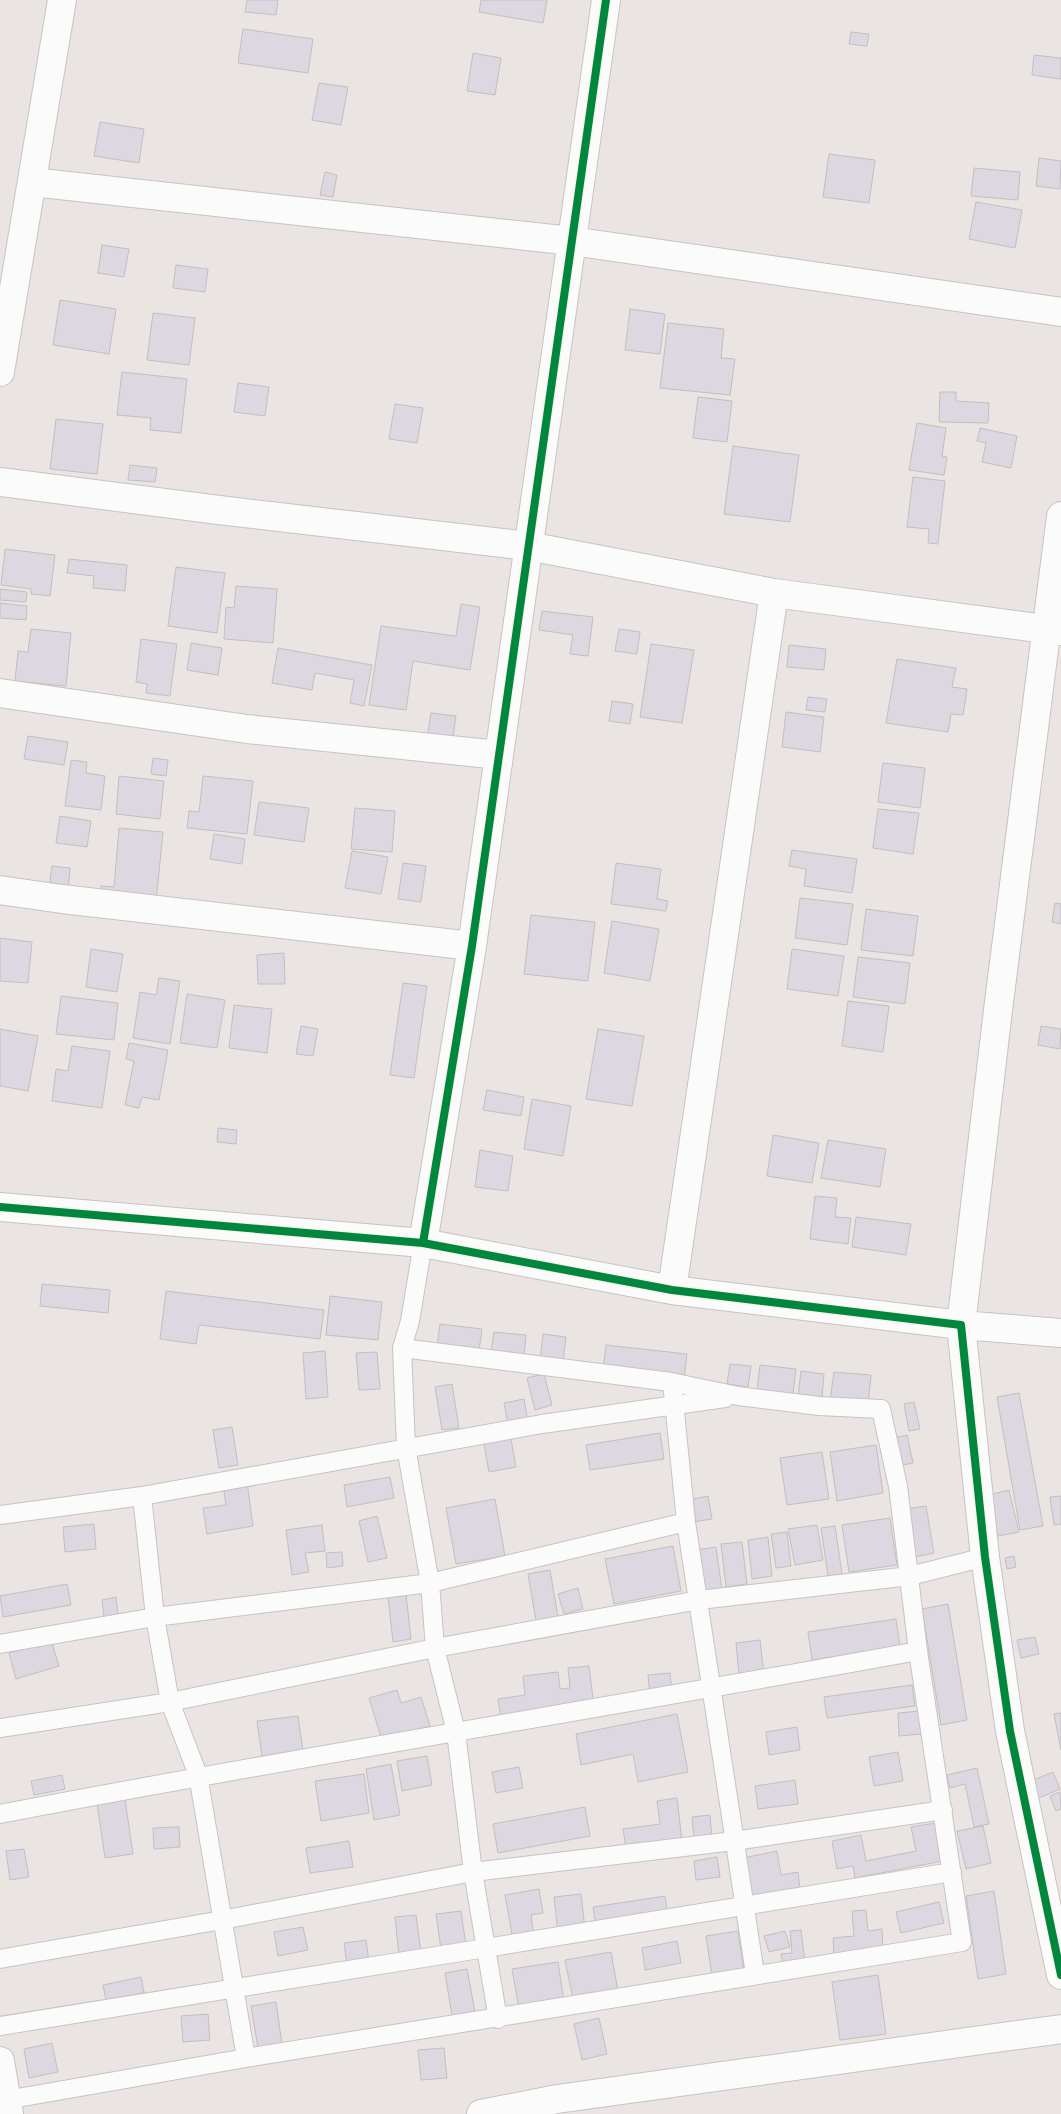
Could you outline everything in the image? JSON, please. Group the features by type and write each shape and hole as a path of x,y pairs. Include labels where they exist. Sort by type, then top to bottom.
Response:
{"street":[{"path":"0,372 62,0"},
{"path":"423,1243 472,946 606,0"},
{"path":"32,182 572,242 1061,312"},
{"path":"0,482 528,546 774,593 1054,630"},
{"path":"1061,516 1054,630 998,1010 962,1325 985,1557 1010,1731 1061,1975"},
{"path":"672,1290 774,593"},
{"path":"0,693 247,729 499,755"},
{"path":"0,890 62,899 472,946"},
{"path":"0,1207 423,1243 672,1290 962,1325 1061,1333"},
{"path":"481,2114 559,2107 1061,2029"},
{"path":"0,2062 8,2107"}],"lane":[{"path":"423,1243 410,1321 402,1348 406,1447 430,1583 435,1648 456,1732 473,1872 498,2019"},
{"path":"8,2107 246,2058 498,2019 755,1974 962,1942 918,1650 898,1486 881,1409 819,1406 738,1396 671,1382 402,1348"},
{"path":"671,1382 675,1404 686,1522 700,1600 755,1974"},
{"path":"0,1515 142,1496 542,1424 738,1396"},
{"path":"142,1496 155,1617 170,1702 198,1775 246,2058"},
{"path":"0,1644 155,1617 430,1583 686,1522"},
{"path":"0,1728 170,1702 435,1648 700,1600 910,1576 985,1557"},
{"path":"0,1814 198,1775 712,1689 918,1650"},
{"path":"0,1959 222,1920 473,1872 734,1840 943,1810"},
{"path":"0,2026 952,1872"}],"building":[{"path":"247,0 278,0 276,15 245,12"},
{"path":"481,0 547,0 543,23 479,12"},
{"path":"243,29 313,39 308,73 238,63"},
{"path":"851,32 869,34 867,46 849,44"},
{"path":"473,53 501,58 495,95 467,91"},
{"path":"1034,55 1061,58 1061,79 1032,75"},
{"path":"319,83 348,87 341,125 312,120"},
{"path":"100,122 144,129 139,163 94,156"},
{"path":"829,154 875,160 869,203 823,197"},
{"path":"1039,158 1061,161 1060,189 1036,186"},
{"path":"974,168 1020,172 1018,200 971,196"},
{"path":"325,172 337,175 333,197 320,195"},
{"path":"976,202 1022,210 1015,248 969,239"},
{"path":"102,245 129,249 124,277 98,273"},
{"path":"176,265 208,269 205,292 173,288"},
{"path":"60,300 116,309 109,354 53,345"},
{"path":"630,309 665,314 660,354 625,350"},
{"path":"153,313 195,318 189,365 147,360"},
{"path":"668,323 724,329 721,358 735,359 730,395 660,388"},
{"path":"122,372 187,379 181,433 150,430 151,418 117,415"},
{"path":"238,383 269,387 265,416 234,412"},
{"path":"940,392 956,392 956,401 989,403 988,423 939,422"},
{"path":"698,397 732,401 727,442 693,438"},
{"path":"395,404 423,408 417,443 389,439"},
{"path":"56,419 103,424 97,474 50,469"},
{"path":"917,423 946,428 942,456 947,457 944,475 909,470"},
{"path":"980,428 1017,436 1011,468 982,462 986,443 977,441"},
{"path":"733,446 799,455 790,522 724,514"},
{"path":"130,465 157,468 155,482 128,480"},
{"path":"913,477 945,481 938,544 928,543 929,529 907,527"},
{"path":"5,549 55,555 50,596 31,594 31,589 1,585"},
{"path":"69,559 127,565 125,591 93,588 94,576 67,573"},
{"path":"176,567 225,573 217,633 168,626"},
{"path":"236,586 277,589 273,643 224,639 226,607 234,608"},
{"path":"0,589 27,592 26,602 0,600"},
{"path":"0,603 27,606 26,620 0,618"},
{"path":"461,604 480,607 470,670 413,661 406,710 369,705 381,626 456,636"},
{"path":"542,611 593,617 588,656 570,654 573,635 539,630"},
{"path":"31,629 71,633 66,686 15,681 18,651 28,652"},
{"path":"619,629 640,632 637,654 615,651"},
{"path":"141,639 177,644 170,696 146,693 147,684 136,682"},
{"path":"191,643 222,648 218,675 187,670"},
{"path":"651,644 694,650 682,723 640,717"},
{"path":"789,645 826,649 824,670 787,667"},
{"path":"278,648 372,665 364,706 350,703 354,680 315,673 312,690 272,683"},
{"path":"897,659 956,668 952,687 967,689 963,715 951,714 948,732 886,723"},
{"path":"808,697 827,699 825,712 806,710"},
{"path":"612,701 633,704 630,724 609,721"},
{"path":"786,712 824,717 820,752 782,747"},
{"path":"431,713 456,716 452,743 427,739"},
{"path":"28,736 68,742 64,765 24,759"},
{"path":"153,758 168,760 166,776 151,774"},
{"path":"71,760 87,762 86,773 105,776 101,810 65,806"},
{"path":"883,763 925,768 920,808 878,802"},
{"path":"119,776 164,781 160,819 116,814"},
{"path":"203,776 253,781 247,834 187,828 189,811 199,812"},
{"path":"259,802 309,808 304,842 254,835"},
{"path":"355,808 395,811 392,852 351,849"},
{"path":"878,809 919,813 913,854 873,848"},
{"path":"60,816 91,821 87,847 56,843"},
{"path":"119,828 163,832 156,902 100,897 101,886 114,887"},
{"path":"214,834 245,839 242,864 210,859"},
{"path":"792,850 857,859 852,893 804,886 806,869 789,866"},
{"path":"352,851 388,857 381,894 345,888"},
{"path":"403,863 426,866 421,902 398,899"},
{"path":"616,863 661,869 657,899 668,901 666,911 611,904"},
{"path":"52,866 70,868 68,891 49,889"},
{"path":"800,898 853,904 847,945 795,938"},
{"path":"1055,903 1061,904 1061,924 1052,922"},
{"path":"866,909 918,916 913,956 861,950"},
{"path":"531,915 595,922 588,981 524,974"},
{"path":"612,921 659,929 650,981 604,973"},
{"path":"0,938 32,942 28,983 0,981"},
{"path":"91,949 123,954 117,992 86,987"},
{"path":"792,949 844,956 838,996 787,989"},
{"path":"284,953 285,984 258,984 257,955"},
{"path":"858,957 910,963 905,1004 853,997"},
{"path":"159,978 180,981 170,1044 133,1038 140,992 156,995"},
{"path":"403,983 427,986 414,1078 390,1075"},
{"path":"187,994 225,1000 217,1048 180,1043"},
{"path":"61,996 118,1003 114,1040 56,1034"},
{"path":"848,1001 889,1006 883,1052 842,1046"},
{"path":"234,1005 272,1009 267,1053 229,1048"},
{"path":"301,1026 318,1029 313,1056 296,1054"},
{"path":"1041,1026 1061,1029 1060,1049 1038,1045"},
{"path":"0,1029 38,1036 28,1091 0,1086"},
{"path":"598,1029 644,1036 632,1106 586,1099"},
{"path":"129,1043 168,1050 159,1100 142,1097 139,1108 125,1105 134,1061 126,1059"},
{"path":"72,1046 110,1051 102,1108 52,1101 56,1069 68,1071"},
{"path":"487,1090 524,1097 521,1116 483,1110"},
{"path":"532,1099 571,1106 563,1156 524,1149"},
{"path":"218,1128 237,1130 236,1144 217,1142"},
{"path":"773,1135 819,1143 812,1183 767,1176"},
{"path":"828,1140 886,1149 880,1187 821,1178"},
{"path":"480,1150 513,1156 508,1191 475,1187"},
{"path":"815,1196 837,1198 835,1217 851,1218 848,1244 810,1239"},
{"path":"856,1217 911,1224 906,1255 852,1247"},
{"path":"42,1284 110,1290 108,1313 40,1306"},
{"path":"166,1291 324,1310 320,1339 199,1325 196,1344 160,1339"},
{"path":"330,1296 382,1302 378,1340 326,1335"},
{"path":"440,1324 482,1329 479,1351 437,1346"},
{"path":"494,1332 526,1335 524,1355 491,1352"},
{"path":"543,1334 566,1337 563,1362 540,1360"},
{"path":"606,1345 687,1354 684,1379 603,1370"},
{"path":"325,1351 328,1397 306,1399 303,1353"},
{"path":"377,1352 380,1389 359,1390 356,1353"},
{"path":"730,1364 751,1366 748,1387 727,1384"},
{"path":"760,1365 796,1369 793,1394 757,1390"},
{"path":"801,1371 824,1374 822,1399 798,1396"},
{"path":"834,1372 871,1375 868,1405 830,1401"},
{"path":"544,1374 552,1405 535,1410 527,1378"},
{"path":"452,1384 459,1428 442,1430 435,1387"},
{"path":"1019,1393 1043,1526 1020,1530 997,1397"},
{"path":"524,1399 528,1421 508,1425 504,1403"},
{"path":"914,1402 920,1429 909,1431 904,1404"},
{"path":"232,1427 238,1465 219,1468 213,1430"},
{"path":"660,1433 664,1459 590,1470 586,1445"},
{"path":"510,1434 516,1467 489,1472 483,1439"},
{"path":"907,1435 913,1463 899,1466 893,1438"},
{"path":"876,1445 883,1493 837,1501 830,1452"},
{"path":"822,1452 829,1499 787,1505 780,1458"},
{"path":"390,1477 394,1498 347,1507 344,1485"},
{"path":"247,1482 253,1526 207,1534 203,1508 226,1505 223,1485"},
{"path":"1009,1490 1019,1532 998,1536 989,1495"},
{"path":"708,1496 712,1519 692,1522 688,1500"},
{"path":"1061,1496 1061,1524 1054,1525 1050,1497"},
{"path":"495,1499 505,1556 456,1564 446,1508"},
{"path":"926,1506 934,1553 915,1557 906,1509"},
{"path":"377,1516 387,1558 368,1562 359,1521"},
{"path":"890,1518 897,1565 849,1572 842,1525"},
{"path":"94,1524 96,1549 65,1552 63,1527"},
{"path":"322,1525 325,1551 305,1553 309,1572 292,1575 286,1530"},
{"path":"817,1525 823,1560 795,1565 788,1529"},
{"path":"835,1526 842,1574 828,1576 821,1528"},
{"path":"787,1532 791,1566 776,1568 771,1534"},
{"path":"768,1537 772,1576 752,1579 748,1540"},
{"path":"742,1542 747,1584 726,1587 721,1544"},
{"path":"673,1546 681,1591 614,1604 605,1559"},
{"path":"716,1547 722,1590 701,1593 696,1550"},
{"path":"342,1552 343,1566 327,1568 326,1553"},
{"path":"1014,1556 1016,1567 1007,1569 1005,1558"},
{"path":"550,1570 558,1617 536,1621 528,1574"},
{"path":"67,1584 71,1605 3,1617 0,1596"},
{"path":"578,1588 583,1609 564,1614 558,1594"},
{"path":"406,1594 411,1639 393,1642 388,1597"},
{"path":"116,1597 118,1615 104,1617 102,1600"},
{"path":"948,1604 967,1720 941,1725 922,1609"},
{"path":"896,1619 900,1647 812,1660 808,1632"},
{"path":"1035,1637 1039,1654 1021,1658 1017,1640"},
{"path":"51,1640 59,1666 16,1679 9,1653"},
{"path":"760,1640 764,1674 739,1676 736,1643"},
{"path":"589,1666 594,1707 501,1719 498,1699 525,1695 523,1676 558,1672 560,1689 570,1688 568,1668"},
{"path":"670,1673 672,1693 650,1695 648,1675"},
{"path":"912,1685 915,1706 827,1718 824,1697"},
{"path":"397,1690 401,1703 421,1697 430,1726 382,1740 369,1698"},
{"path":"920,1711 922,1734 899,1736 898,1713"},
{"path":"1061,1713 1061,1750 1054,1714"},
{"path":"677,1714 688,1772 638,1782 633,1754 581,1765 576,1734"},
{"path":"298,1716 303,1751 262,1757 257,1721"},
{"path":"797,1727 800,1750 769,1755 766,1732"},
{"path":"898,1752 903,1781 874,1786 869,1757"},
{"path":"427,1756 432,1785 402,1791 397,1761"},
{"path":"391,1764 400,1815 374,1820 366,1769"},
{"path":"519,1767 523,1788 496,1793 492,1772"},
{"path":"977,1768 989,1824 974,1827 965,1784 950,1788 947,1775"},
{"path":"1053,1772 1060,1789 1039,1798 1031,1781"},
{"path":"364,1774 369,1813 321,1821 315,1781"},
{"path":"62,1775 65,1789 34,1795 31,1781"},
{"path":"795,1780 798,1804 758,1809 755,1786"},
{"path":"1060,1792 1061,1809 1056,1811 1050,1796"},
{"path":"677,1798 682,1841 626,1848 623,1829 660,1824 657,1801"},
{"path":"125,1799 133,1854 105,1858 97,1803"},
{"path":"585,1807 590,1836 498,1853 493,1824"},
{"path":"710,1815 712,1838 694,1840 692,1817"},
{"path":"936,1823 943,1861 855,1878 853,1866 837,1869 832,1841 861,1835 866,1861 916,1851 911,1827"},
{"path":"983,1826 991,1863 966,1869 957,1831"},
{"path":"179,1827 180,1847 154,1849 153,1828"},
{"path":"349,1841 353,1867 310,1873 306,1848"},
{"path":"24,1849 29,1877 10,1880 6,1851"},
{"path":"777,1851 781,1875 798,1872 800,1889 751,1898 743,1858"},
{"path":"717,1857 720,1877 696,1880 694,1861"},
{"path":"539,1889 543,1913 531,1915 534,1937 513,1940 505,1895"},
{"path":"994,1891 1006,1974 978,1979 966,1896"},
{"path":"581,1894 585,1929 558,1932 554,1897"},
{"path":"665,1896 668,1915 596,1925 593,1907"},
{"path":"939,1902 944,1923 901,1933 896,1912"},
{"path":"866,1910 868,1931 882,1929 883,1950 834,1955 833,1938 854,1936 852,1911"},
{"path":"461,1911 466,1946 441,1949 436,1914"},
{"path":"416,1915 421,1953 399,1956 395,1917"},
{"path":"303,1927 308,1950 278,1956 274,1932"},
{"path":"801,1930 805,1962 783,1965 781,1954 792,1953 790,1931"},
{"path":"738,1931 744,1971 712,1976 706,1936"},
{"path":"785,1931 790,1947 769,1952 764,1936"},
{"path":"366,1940 369,1962 347,1965 344,1943"},
{"path":"677,1941 681,1963 645,1970 642,1948"},
{"path":"611,1952 618,1991 573,1999 565,1960"},
{"path":"558,1962 564,2002 519,2009 512,1969"},
{"path":"467,1969 475,2012 452,2016 445,1973"},
{"path":"878,1975 886,2034 840,2040 832,1982"},
{"path":"141,1977 144,1993 106,2000 103,1985"},
{"path":"276,2002 282,2044 258,2048 251,2006"},
{"path":"208,2014 210,2040 183,2042 181,2016"},
{"path":"599,2018 607,2054 582,2060 574,2024"},
{"path":"52,2043 58,2072 29,2078 24,2049"},
{"path":"444,2048 447,2078 421,2080 418,2050"}],"cycle path":[{"path":"423,1243 472,946 606,0"},
{"path":"0,1207 423,1243 672,1290 961,1325 985,1557 1010,1731 1061,1975"}]}
